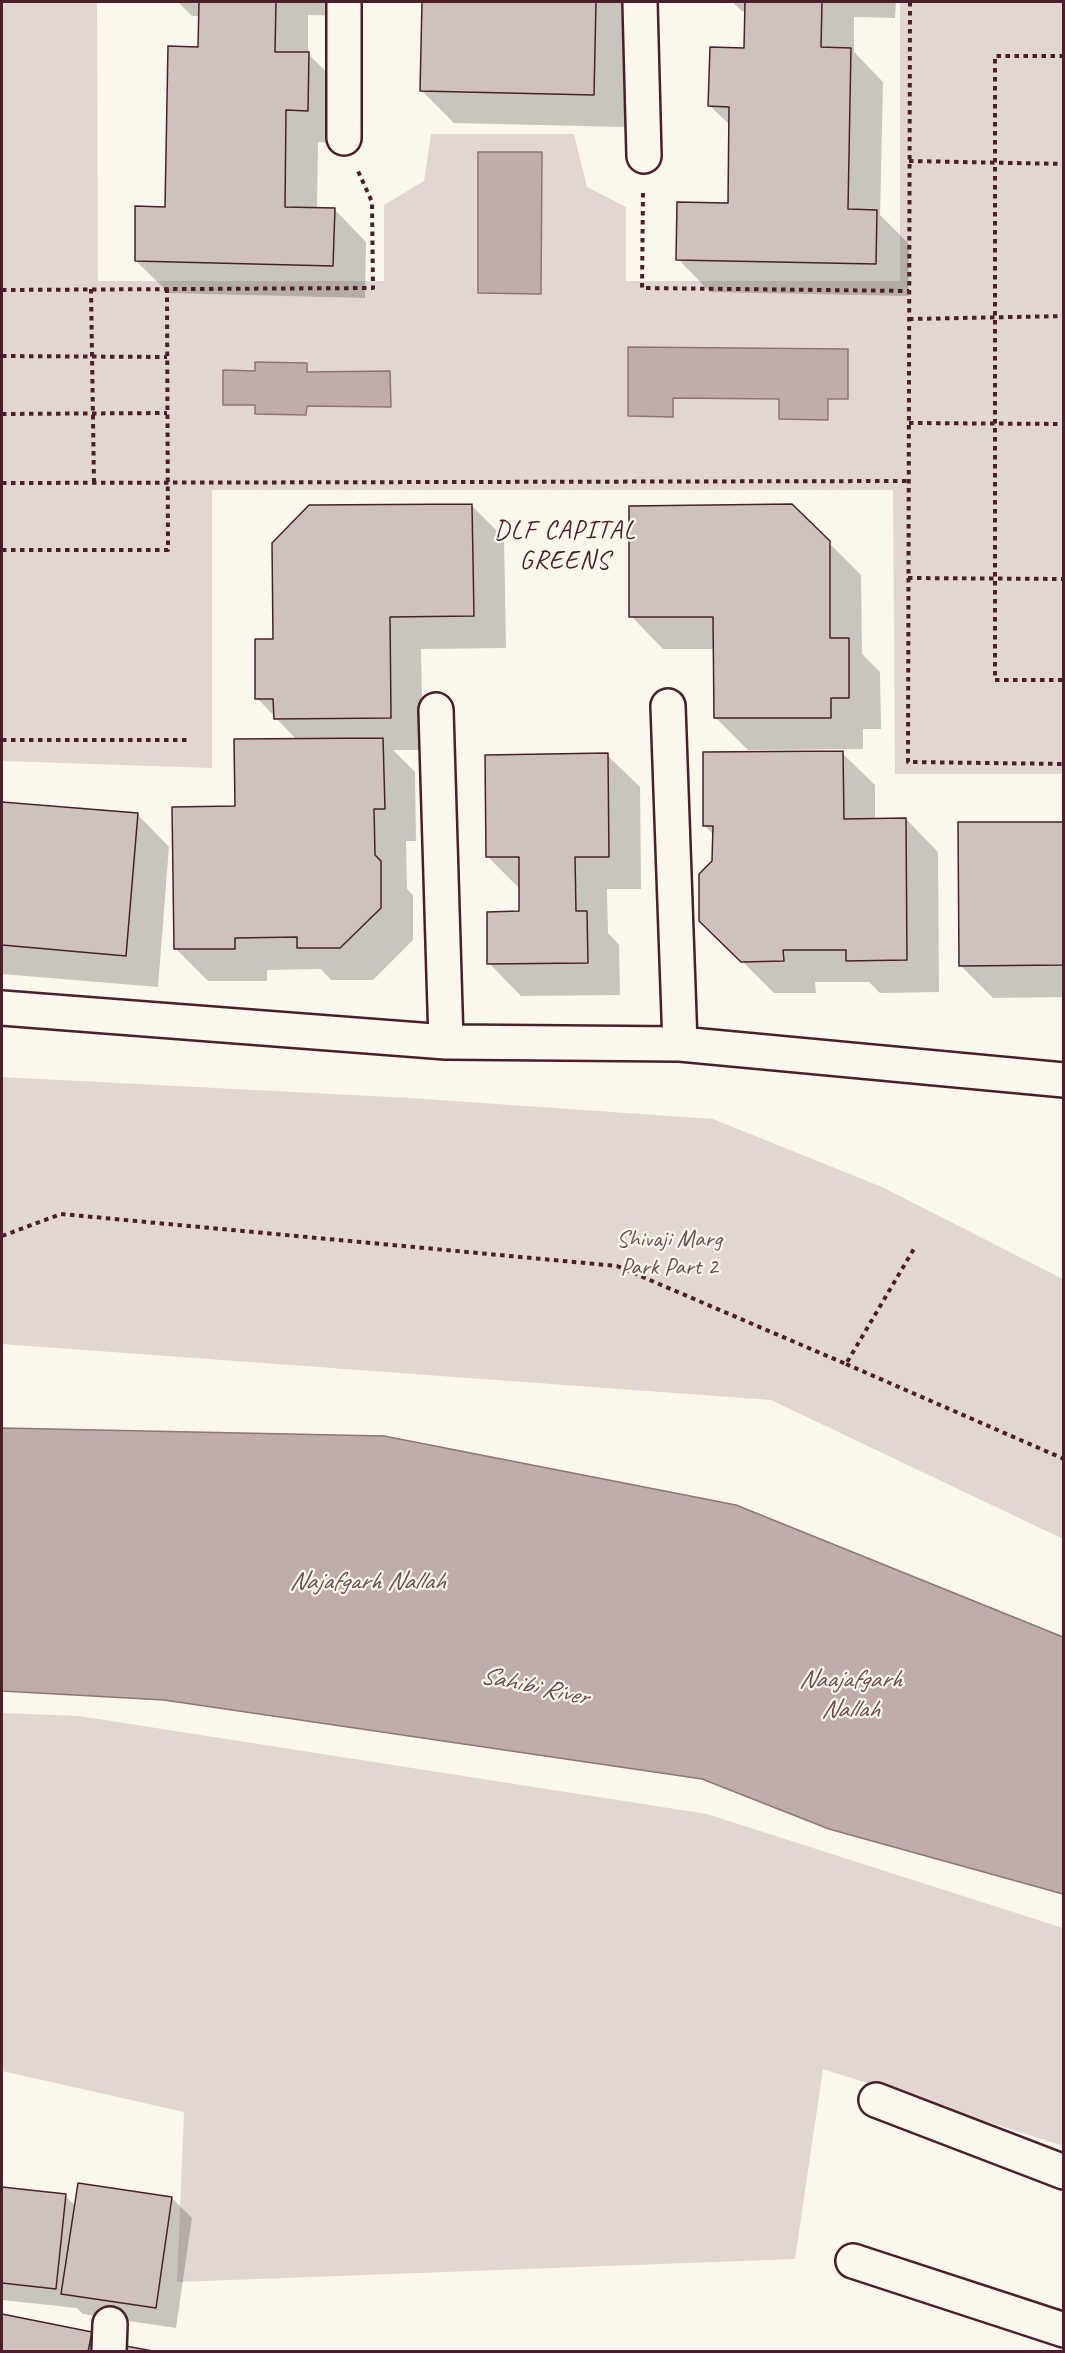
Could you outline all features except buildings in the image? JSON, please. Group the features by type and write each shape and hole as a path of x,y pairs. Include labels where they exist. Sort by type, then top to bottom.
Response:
{"street":[{"path":"344,2 344,138"},
{"path":"640,2 644,156"},
{"path":"668,706 680,1044"},
{"path":"436,710 446,1042"},
{"path":"2,1008 446,1042 680,1044 1064,1080"},
{"path":"876,2100 1064,2172"},
{"path":"853,2262 1064,2330"}],"path":[{"path":"910,2 908,762 1064,764"},
{"path":"1064,56 995,56 995,680 1064,680"},
{"path":"2,290 373,288 372,202 344,138"},
{"path":"644,156 642,288 909,291"},
{"path":"909,161 1064,164"},
{"path":"2,550 168,550 167,288"},
{"path":"91,289 94,483"},
{"path":"909,319 1064,316"},
{"path":"2,356 167,357"},
{"path":"2,414 167,413"},
{"path":"909,423 1064,424"},
{"path":"2,483 909,481"},
{"path":"908,578 1064,579"},
{"path":"2,740 190,740"},
{"path":"2,1236 61,1214 617,1266 1064,1459"},
{"path":"846,1364 915,1247"}],"green space":[{"path":"2,2 97,2 98,281 384,281 384,205 424,181 431,134 574,134 587,187 626,207 626,281 900,281 900,2 1063,2 1063,774 895,774 893,490 212,490 212,768 2,761"},
{"name":"Shivaji Marg Park Part 2","path":"2,1077 410,1098 713,1119 882,1187 1063,1279 1063,1539 771,1400 2,1344"},
{"path":"2,1713 79,1716 707,1814 1063,1928 1063,2146 823,2069 795,2259 177,2282 184,2112 2,2071"}],"water":[{"path":"478,152 542,152 541,294 478,293"},
{"path":"628,347 848,349 848,399 828,399 828,420 779,419 779,399 673,398 673,417 628,416"},
{"path":"255,362 307,363 307,372 390,371 391,407 307,406 306,415 255,414 255,405 223,405 223,370 255,371"},
{"name":"Najafgarh Nallah","path":"2,1428 384,1436 736,1505 1063,1637 1063,1894 829,1829 702,1779 164,1700 2,1691"}],"district":[{"name":"DLF CAPITAL GREENS","path":"565,546"}],"water label":[{"name":"Sahibi River","path":"534,1687"},
{"name":"Naajafgarh Nallah","path":"850,1695"}]}
